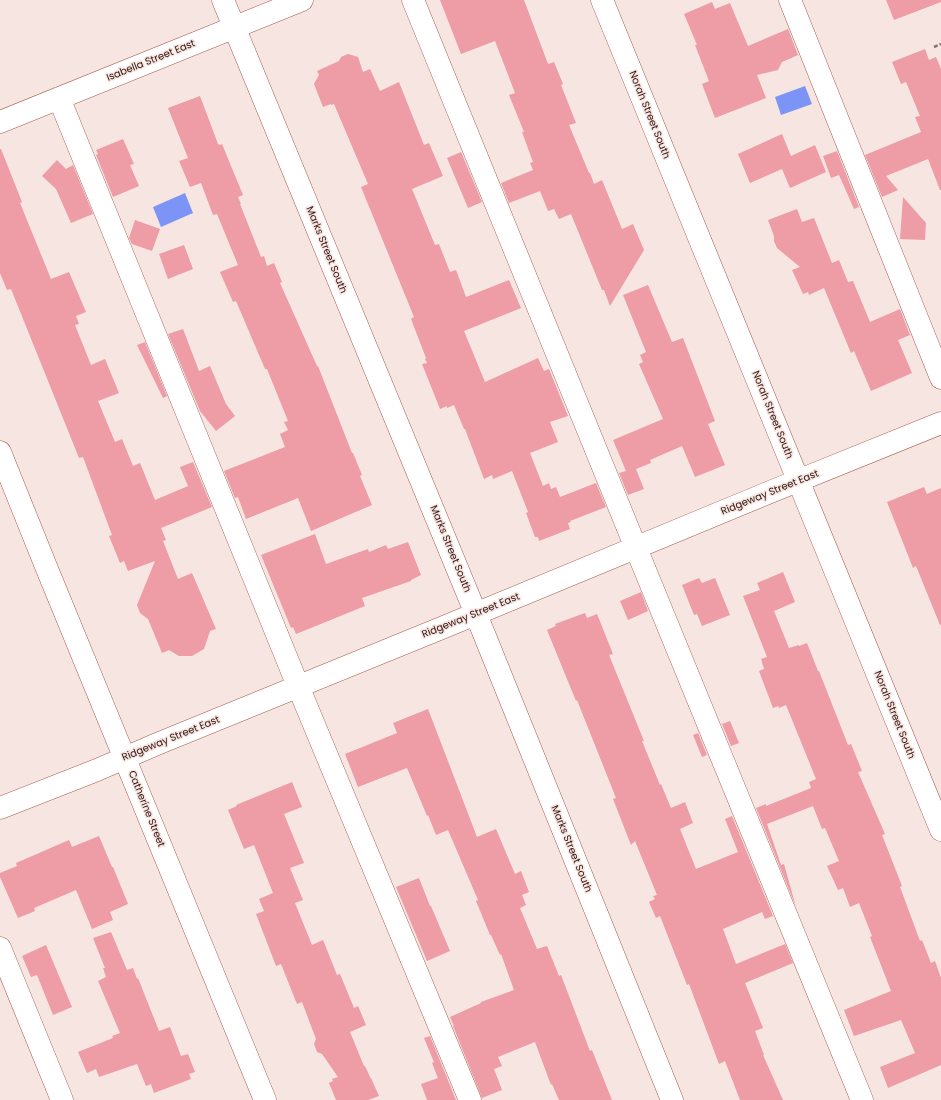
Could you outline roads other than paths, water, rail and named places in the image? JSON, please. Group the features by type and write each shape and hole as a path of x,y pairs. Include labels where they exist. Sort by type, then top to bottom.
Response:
{"street":[{"name":"Marks Street South","path":"223,0 476,614 672,1100"},
{"name":"Isabella Street East","path":"0,122 302,0"},
{"path":"413,0 862,1100"},
{"name":"Norah Street South","path":"602,0 941,830"},
{"path":"790,0 941,378"},
{"path":"59,98 298,686 470,1100"},
{"name":"Ridgeway Street East","path":"0,808 941,423"},
{"name":"Catherine Street","path":"0,452 265,1100"},
{"path":"0,948 62,1100"}],"water":[{"path":"805,86 812,104 781,115 775,97"},
{"path":"185,193 193,213 161,227 153,207"}]}
